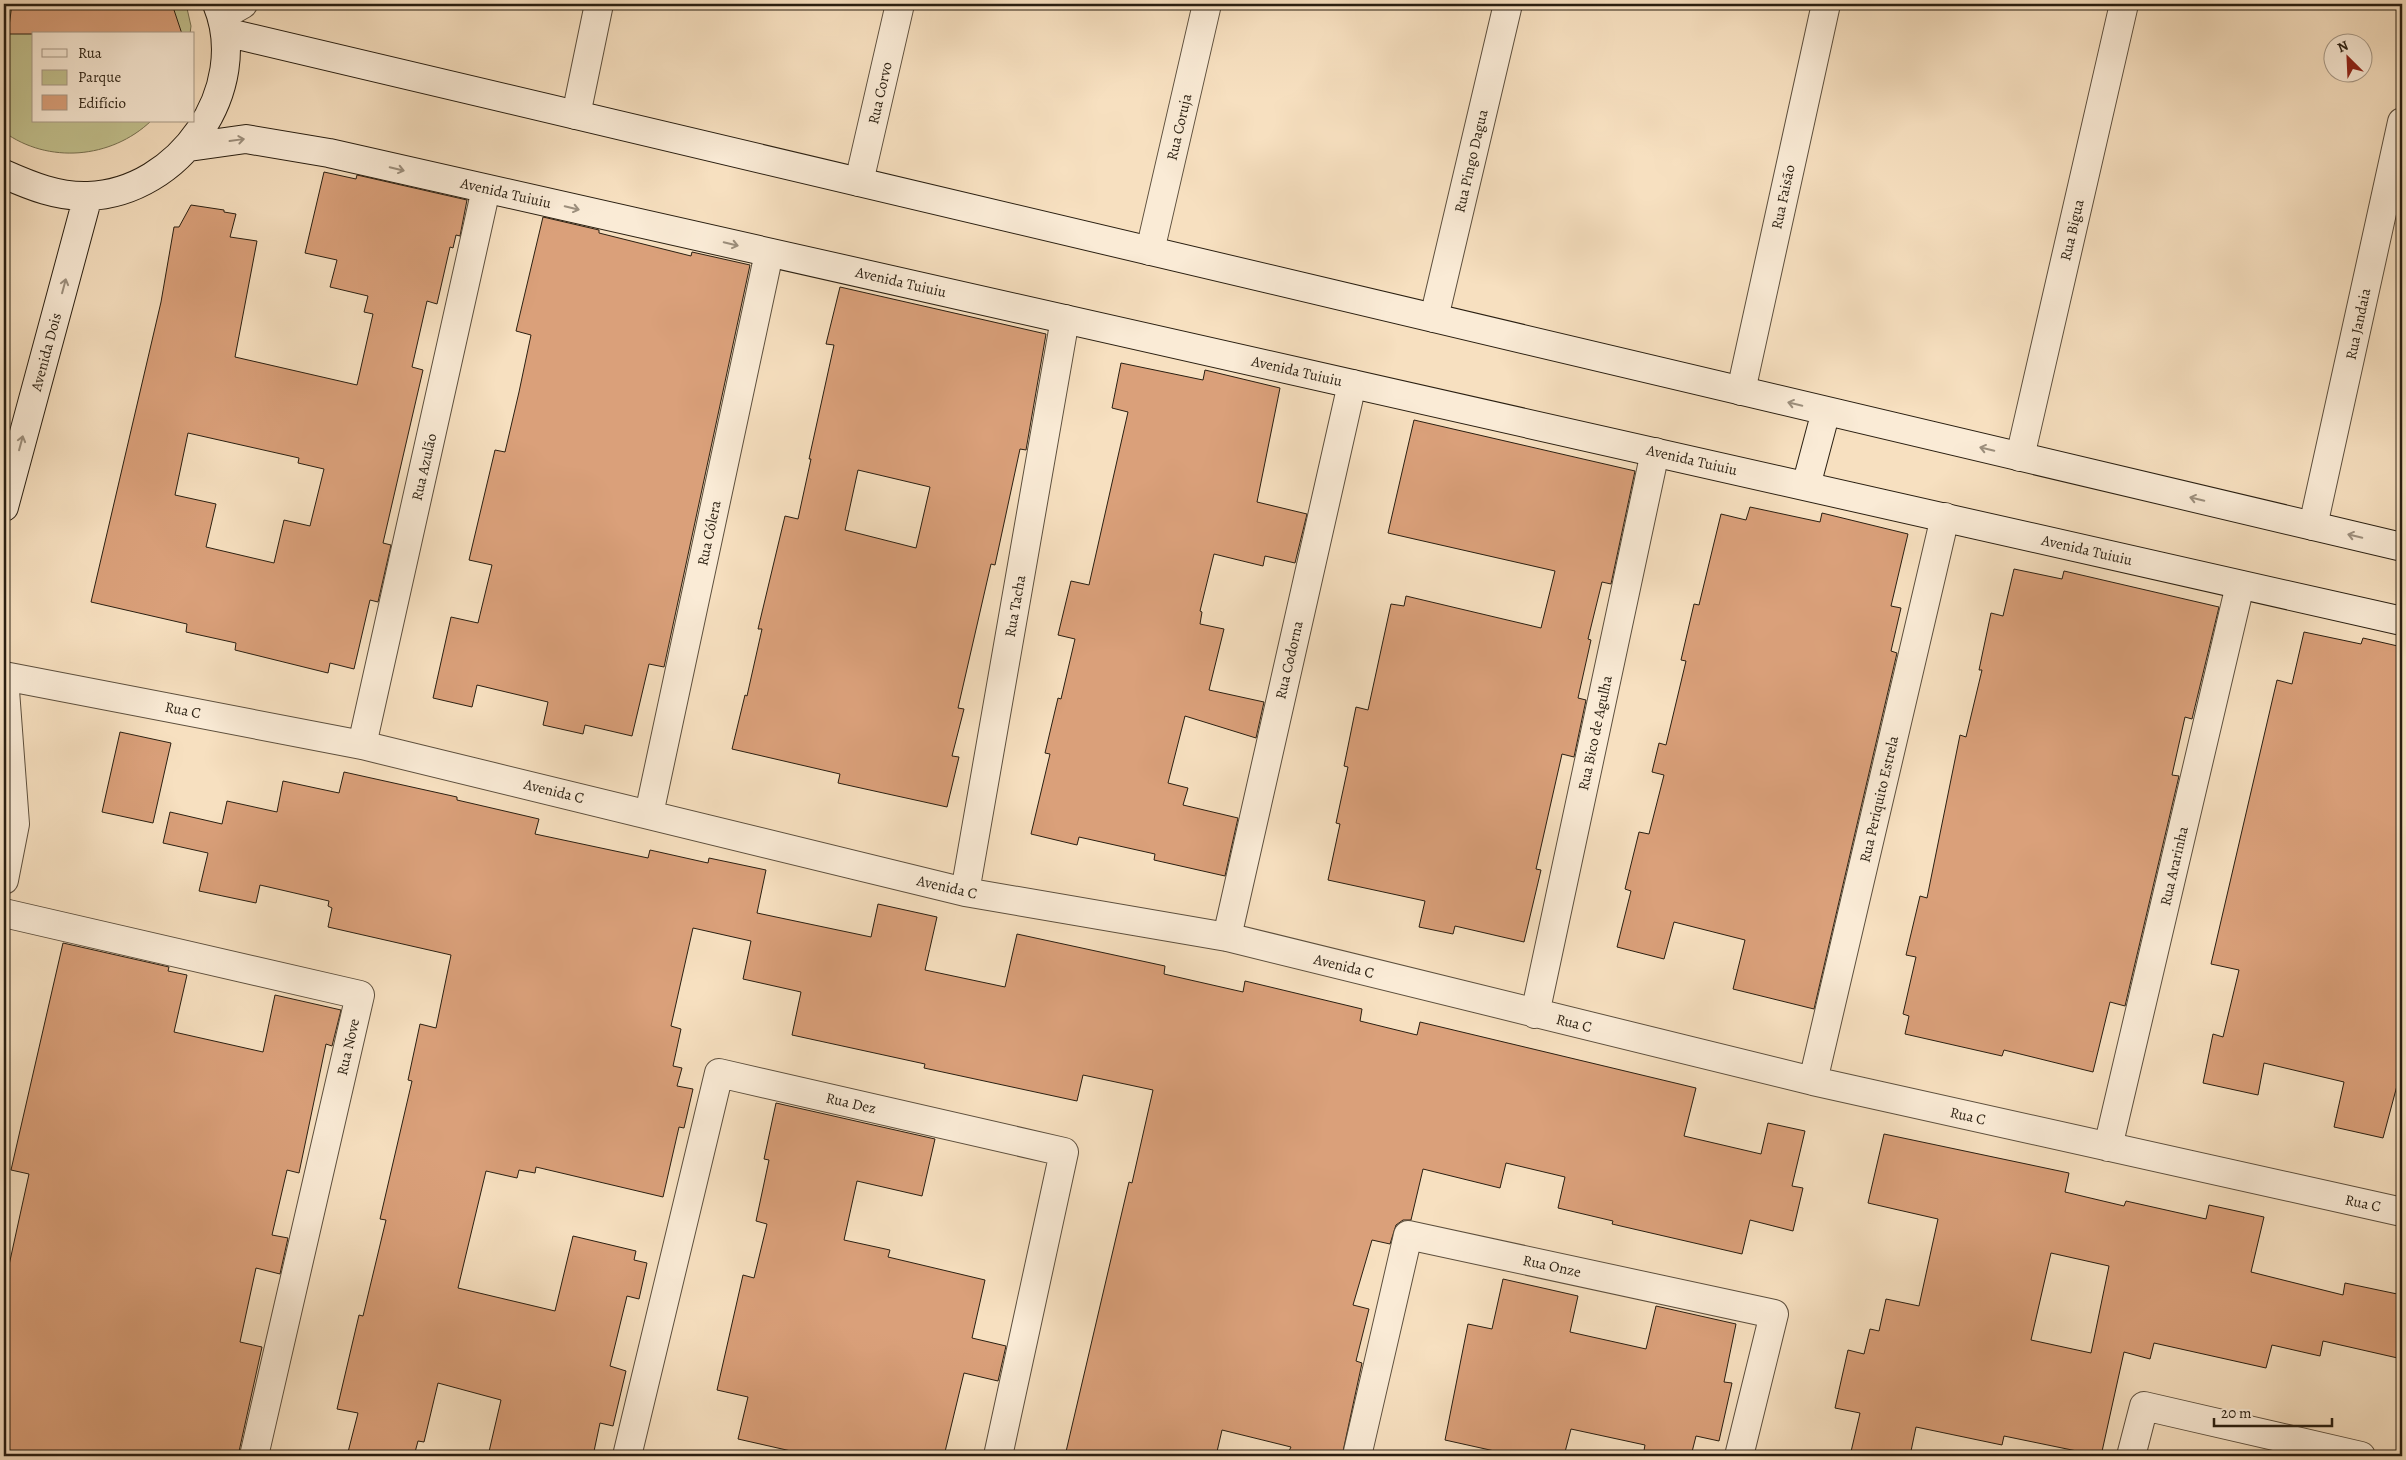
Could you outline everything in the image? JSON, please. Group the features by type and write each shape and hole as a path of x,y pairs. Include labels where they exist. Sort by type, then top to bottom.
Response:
{"street":[{"path":"576,115 599,4"},
{"name":"Rua Corvo","path":"859,182 900,4"},
{"name":"Rua Coruja","path":"1150,250 1207,4"},
{"name":"Rua Pingo Dagua","path":"1434,318 1508,4"},
{"name":"Rua Faisão","path":"1741,391 1826,4"},
{"name":"Rua Bigua","path":"2020,457 2124,4"},
{"path":"4,174 42,191 88,196 126,189 160,172 189,147 212,113 224,73 226,14 576,115 2402,547"},
{"name":"Rua Jandaia","path":"2313,526 2402,122"},
{"name":"Avenida Tuiuiu","path":"189,147 246,139 329,153 2402,621"},
{"name":"Rua Azulão","path":"362,745 486,189"},
{"name":"Avenida Dois","path":"4,507 88,196"},
{"name":"Rua Cólera","path":"649,814 769,253"},
{"name":"Rua Tacha","path":"965,892 1065,319"},
{"name":"Rua Codorna","path":"1227,937 1352,384"},
{"path":"1806,486 1826,411"},
{"name":"Rua Bico de Agulha","path":"1535,1014 1655,452"},
{"name":"Rua Periquito Estrela","path":"1813,1081 1944,517"},
{"name":"Rua Ararinha","path":"2108,1147 2240,585"},
{"path":"4,677 15,824 4,880"},
{"name":"Rua C","path":"4,677 362,745"},
{"name":"Avenida C","path":"362,745 965,892 1227,937 1535,1014"},
{"name":"Rua Nove","path":"4,913 360,995 254,1456"},
{"name":"Rua C","path":"1535,1014 1813,1081 2402,1212"},
{"name":"Rua Dez","path":"627,1456 719,1073 1064,1152 998,1456"},
{"name":"Rua Onze","path":"1357,1456 1408,1235 1774,1314 1739,1456"},
{"path":"2132,1456 2144,1406 2361,1456"}],"green space":[{"path":"4,4 186,4 191,26 190,32 32,32 32,122 150,122 135,134 99,150 59,153 21,142 4,132"}],"building":[{"path":"12,4 172,4 181,32 32,32 32,34 8,34"},
{"path":"324,172 356,179 357,175 467,200 460,236 456,235 453,248 450,247 437,304 427,301 412,367 423,370 383,543 391,545 378,602 370,600 354,669 330,663 328,673 235,650 236,643 186,632 187,624 91,602 161,302 174,227 179,227 191,205 224,210 224,212 236,214 230,237 257,241 235,357 357,385 373,314 364,312 368,296 330,287 337,260 305,253","holes":["188,433 299,458 298,463 324,469 310,526 284,520 274,563 206,547 216,504 175,495"]},
{"path":"543,217 599,230 599,233 691,256 692,252 750,265 664,667 649,664 632,736 585,725 583,734 543,725 548,702 477,685 472,707 433,698 451,617 478,623 492,565 469,560 495,450 505,452 519,392 531,335 516,331"},
{"path":"840,287 1046,334 1026,450 1020,449 995,565 991,564 958,708 964,709 952,756 959,757 947,807 838,783 840,774 732,749 745,695 747,696 762,629 758,629 785,516 798,519 834,345 826,344","holes":["858,470 930,487 916,548 845,530"]},
{"path":"1121,363 1203,380 1205,370 1280,388 1257,502 1307,514 1295,563 1265,556 1263,566 1214,554 1200,611 1202,612 1200,624 1224,629 1209,690 1264,702 1256,738 1185,716 1168,783 1188,788 1183,805 1238,818 1225,876 1154,860 1155,854 1079,837 1077,845 1031,834 1050,754 1045,753 1058,698 1061,699 1075,639 1058,635 1071,581 1089,585 1128,412 1112,408"},
{"path":"1414,420 1635,471 1611,584 1602,582 1588,639 1591,640 1578,698 1586,700 1574,757 1562,754 1536,869 1541,870 1524,942 1455,926 1453,934 1419,927 1425,901 1328,880 1340,824 1336,823 1348,767 1344,766 1356,707 1368,710 1391,604 1404,606 1406,596 1541,628 1555,571 1388,533"},
{"path":"1750,507 1820,522 1822,513 1908,534 1891,606 1901,608 1891,651 1897,653 1814,1009 1733,989 1745,940 1674,922 1664,959 1617,947 1631,891 1625,889 1639,832 1649,834 1664,775 1652,772 1659,743 1666,745 1686,661 1681,660 1694,604 1699,605 1721,514 1746,520"},
{"path":"2014,569 2062,579 2064,571 2219,607 2192,719 2185,717 2172,775 2179,776 2125,1006 2110,1002 2093,1072 2004,1050 2002,1056 1905,1034 1909,1016 1903,1014 1916,957 1906,955 1920,896 1927,898 1960,735 1966,737 1982,670 1979,670 1991,613 2003,616"},
{"path":"2304,632 2361,644 2363,638 2402,647 2402,1067 2383,1138 2334,1127 2344,1082 2264,1063 2258,1095 2203,1083 2213,1034 2223,1037 2239,970 2211,964 2277,680 2292,684"},
{"path":"120,732 171,743 153,823 102,812"},
{"path":"344,772 457,797 457,800 539,819 535,834 648,858 650,850 708,863 709,858 766,870 757,913 871,937 878,904 937,917 925,970 1005,987 1017,934 1165,966 1164,974 1243,992 1245,981 1362,1009 1360,1021 1417,1035 1420,1022 1696,1088 1684,1136 1761,1154 1768,1123 1805,1131 1792,1186 1803,1188 1793,1231 1750,1220 1742,1254 1612,1224 1613,1221 1558,1208 1565,1177 1506,1163 1500,1188 1423,1169 1411,1220 1403,1220 1396,1225 1390,1244 1372,1240 1353,1305 1369,1309 1356,1361 1362,1363 1342,1456 1310,1456 1289,1451 1291,1447 1222,1430 1216,1456 1065,1456 1129,1182 1132,1183 1153,1090 1083,1075 1077,1101 924,1068 925,1064 792,1035 801,992 743,979 751,941 693,928 671,1026 681,1029 673,1066 682,1068 677,1086 693,1089 684,1128 679,1127 663,1197 536,1167 535,1173 519,1170 517,1178 486,1171 458,1288 555,1311 573,1236 636,1251 634,1260 647,1263 639,1299 627,1296 610,1366 626,1371 613,1426 600,1423 593,1456 488,1456 501,1400 438,1383 424,1442 418,1441 414,1456 347,1456 358,1413 337,1409 359,1315 363,1316 386,1220 380,1219 412,1081 408,1080 420,1024 436,1028 451,955 328,927 332,908 328,906 329,901 260,885 256,903 199,891 208,853 163,843 170,812 222,824 227,801 277,812 283,781 339,793"},
{"path":"63,943 169,967 168,971 187,975 174,1032 263,1052 275,995 341,1010 332,1046 326,1044 299,1173 287,1170 272,1235 288,1238 280,1274 256,1268 240,1342 262,1347 238,1456 4,1456 4,1288 29,1174 11,1170"},
{"path":"776,1103 935,1139 922,1196 857,1181 844,1240 890,1250 888,1257 985,1280 972,1338 1006,1346 998,1381 964,1373 944,1456 813,1456 738,1439 748,1397 717,1390 743,1275 754,1278 767,1224 756,1221 769,1160 764,1159"},
{"path":"1884,1134 2069,1173 2065,1192 2124,1206 2126,1201 2206,1219 2209,1205 2264,1217 2251,1272 2343,1295 2345,1283 2402,1295 2402,1359 2323,1341 2320,1356 2272,1345 2266,1368 2154,1343 2150,1359 2124,1352 2101,1456 2004,1436 2002,1445 1916,1427 1910,1456 1850,1456 1860,1413 1835,1408 1848,1350 1864,1354 1870,1329 1879,1331 1886,1299 1919,1306 1938,1219 1868,1203","holes":["2051,1253 2109,1266 2091,1353 2031,1340"]},
{"path":"1503,1279 1578,1296 1570,1332 1646,1349 1656,1306 1736,1324 1724,1382 1732,1383 1719,1441 1696,1436 1691,1456 1643,1456 1645,1445 1571,1429 1564,1456 1517,1456 1445,1440 1468,1324 1492,1329"}]}
